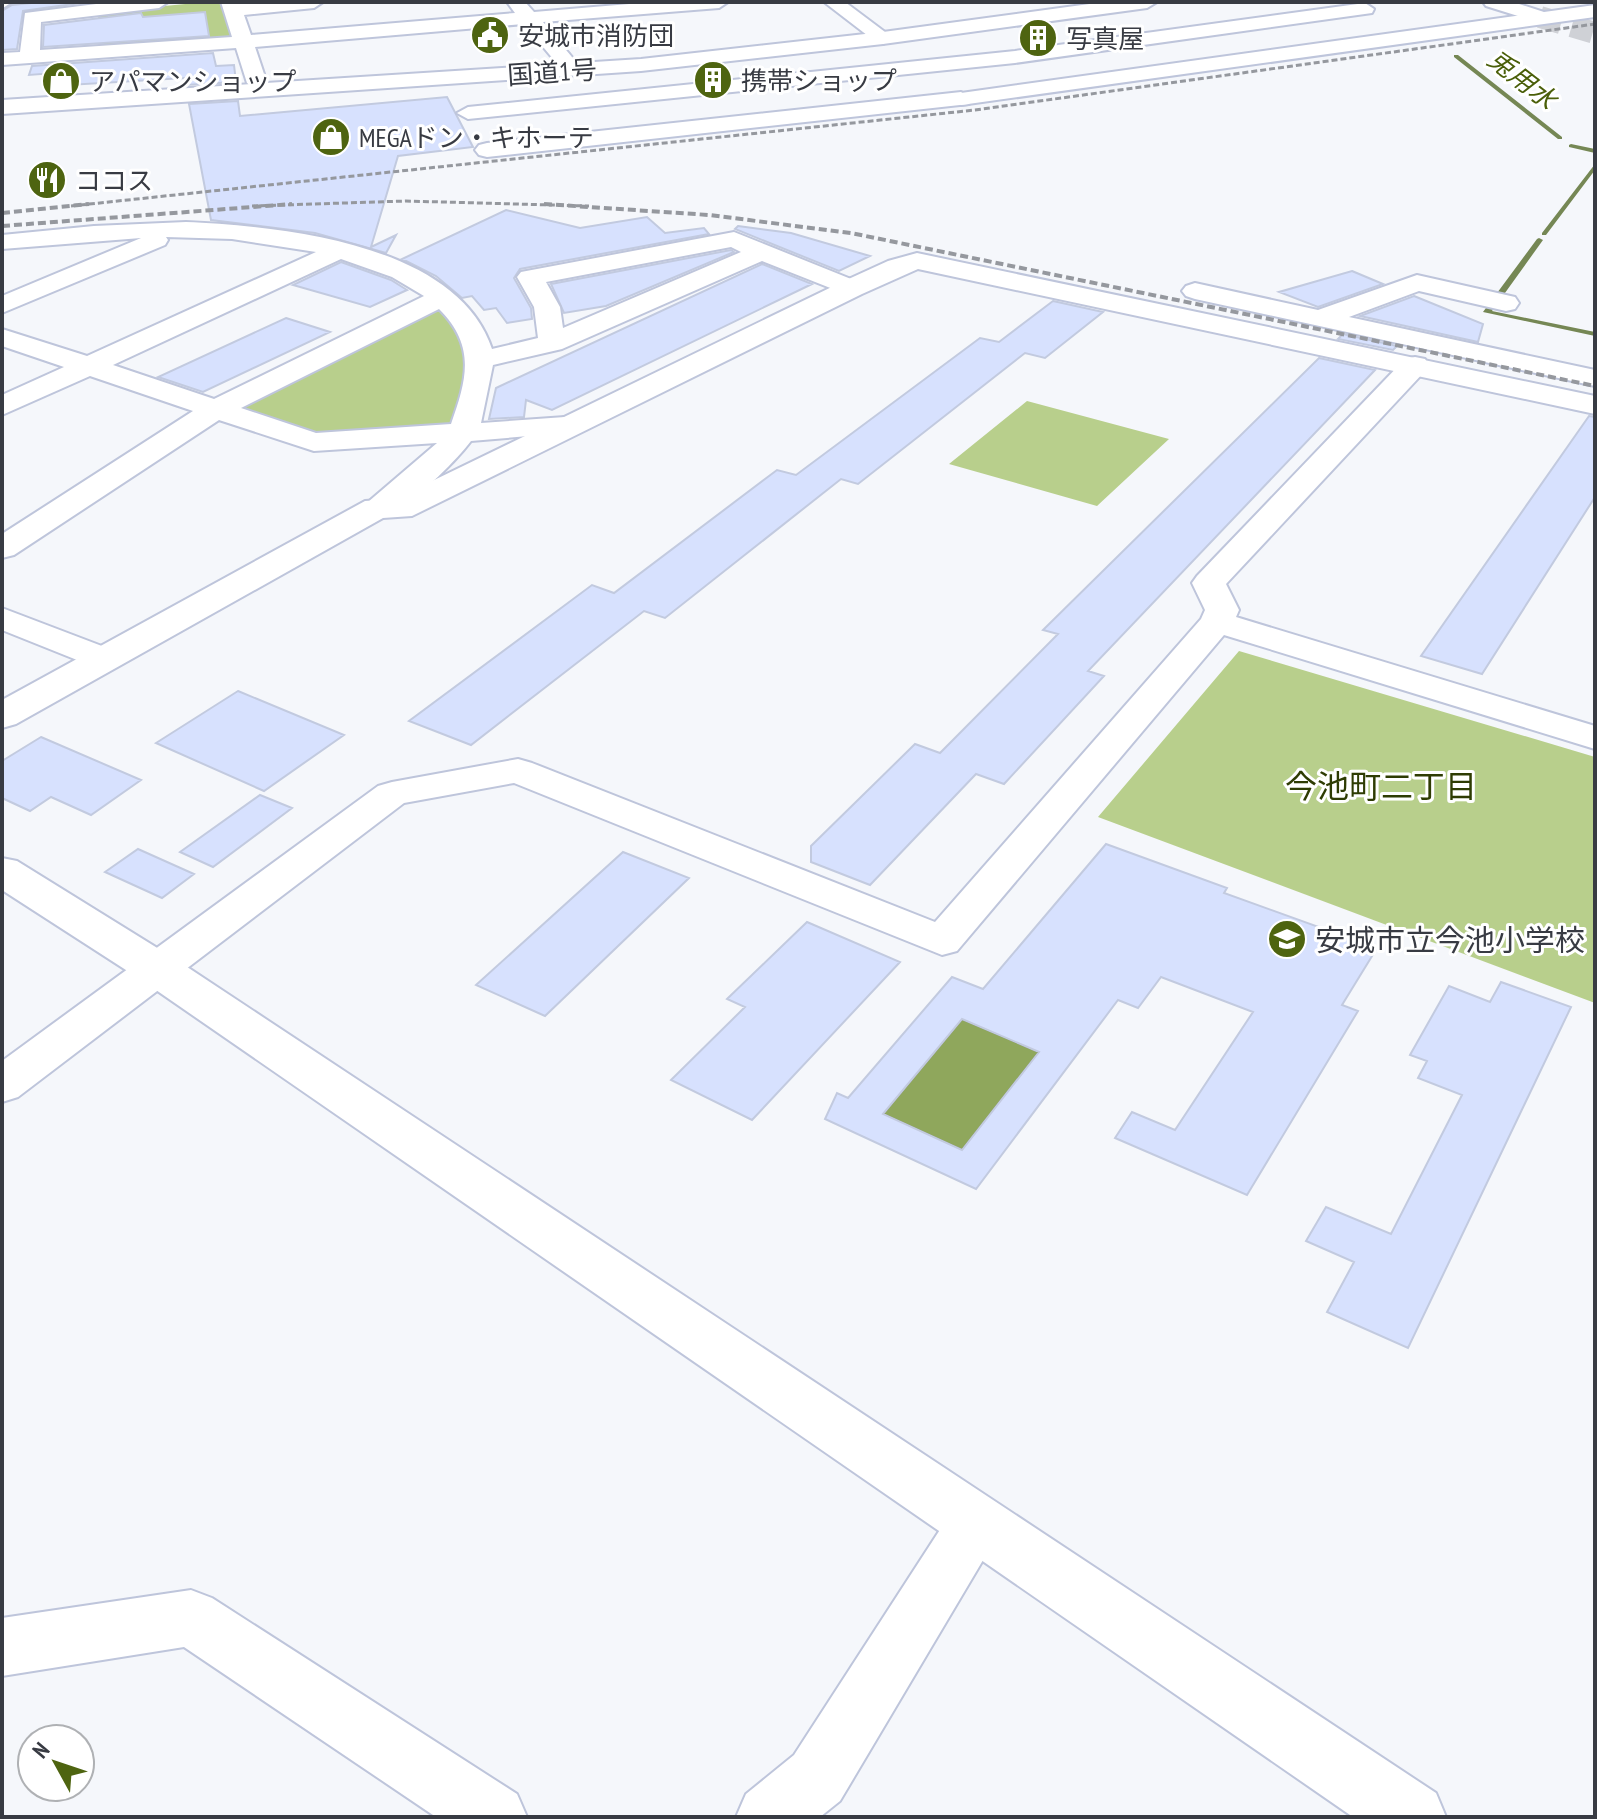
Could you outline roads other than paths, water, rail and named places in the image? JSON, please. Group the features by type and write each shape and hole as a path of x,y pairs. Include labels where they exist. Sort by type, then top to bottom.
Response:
{"main road":[{"name":"国道1号","path":"2,99 680,52 878,34 1073,2"},
{"name":"国道1号","path":"2,107 450,80 641,65 1147,2"},
{"path":"1493,2 1571,14"},
{"path":"487,150 961,99"},
{"path":"2,716 377,508 400,509 852,288 917,261 1595,405"},
{"path":"2,871 159,970 1412,1817"}],"street":[{"path":"2,59 30,57 91,23 159,2"},
{"path":"257,83 241,42 232,6 314,2"},
{"path":"30,57 32,17 241,42 520,10 719,2"},
{"path":"833,2 878,34"},
{"path":"91,23 180,4"},
{"path":"520,10 566,62"},
{"path":"468,113 1015,57 1370,11 1425,35"},
{"path":"961,99 1595,11"},
{"path":"450,80 487,150"},
{"path":"2,305 183,229"},
{"path":"2,242 183,229 263,234 342,249 401,271 442,297 468,324 483,359 462,433 396,497 377,508"},
{"path":"552,343 547,307 530,277 734,239 852,288"},
{"path":"2,406 342,249"},
{"path":"483,359 552,343 762,252"},
{"path":"1318,319 1417,283 1506,303"},
{"path":"1195,291 1595,378"},
{"path":"2,548 216,409 442,297"},
{"path":"2,337 314,442 565,426"},
{"path":"2,1085 392,794 518,771 942,941 1217,622 1222,610 1209,583 1415,365"},
{"path":"2,618 102,659"},
{"path":"1217,622 1595,738"},
{"path":"769,1817 817,1778 976,1523"},
{"path":"2,1647 191,1618 494,1817"}],"waterway":[{"name":"兎用水","path":"1456,56 1560,138"},
{"name":"兎用水","path":"1571,146 1595,151"},
{"name":"兎用水","path":"1544,234 1595,166"},
{"name":"兎用水","path":"1539,240 1487,312 1595,334"}],"tunnel":[{"path":"1540,17 1595,33"}],"railway":[{"path":"71,206 975,110 1595,24"},
{"path":"276,205 406,201 564,205"},
{"path":"2,213 89,204"},
{"path":"276,205 292,204"},
{"path":"544,204 564,205"},
{"path":"2,226 276,205"},
{"path":"252,206 276,205"},
{"path":"564,205 589,206"},
{"path":"564,205 709,215 851,233 1595,386"}],"place":[{"name":"安城市消防団","path":"490,35"},
{"name":"写真屋","path":"1038,38"},
{"name":"携帯ショップ","path":"713,80"},
{"name":"アパマンショップ","path":"61,81"},
{"name":"MEGAドン・キホーテ","path":"331,137"},
{"name":"ココス","path":"47,180"},
{"name":"安城市立今池小学校","path":"1287,939"}],"district":[{"name":"今池町二丁目","path":"1381,786"}]}
